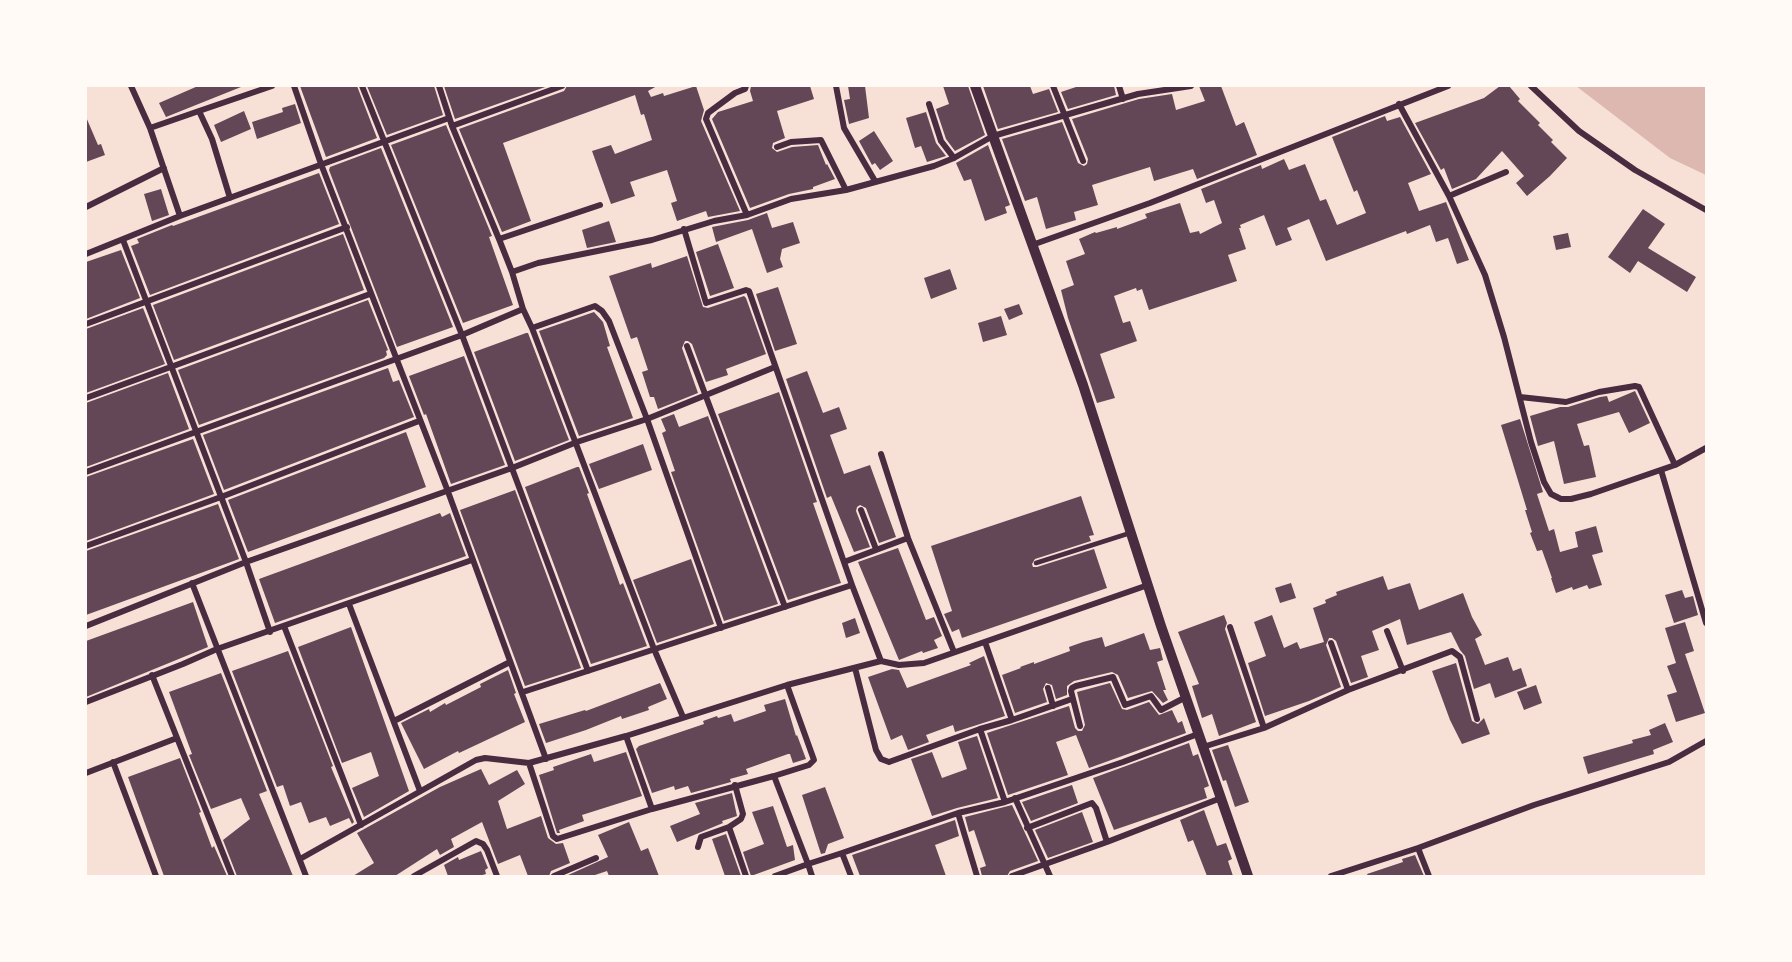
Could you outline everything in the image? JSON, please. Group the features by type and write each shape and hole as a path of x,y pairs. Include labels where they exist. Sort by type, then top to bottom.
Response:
{"street":[{"path":"131,86 150,128 180,216"},
{"path":"150,128 272,86"},
{"path":"294,86 321,164 447,489 546,759"},
{"path":"362,86 462,335 588,671"},
{"path":"439,86 452,126 512,272 523,309 577,442 654,649 683,717"},
{"path":"452,126 562,86"},
{"path":"746,86 745,89 735,93 708,113 706,119 747,215"},
{"path":"836,86 844,128 875,181"},
{"path":"975,86 1083,385 1198,734 1248,876"},
{"path":"1053,86 1083,161"},
{"path":"1119,86 1123,99"},
{"path":"512,272 538,263 652,240 747,215 791,199 846,190 934,166 954,158 993,136 1138,94 1191,86"},
{"path":"1032,245 1150,203 1448,86"},
{"path":"1531,86 1579,131 1635,170 1707,210"},
{"path":"928,104 941,141 954,158"},
{"path":"1399,104 1449,196 1485,275 1544,482 1551,494 1571,500 1675,465 1707,448"},
{"path":"199,111 212,139 230,198"},
{"path":"86,254 180,216 449,118"},
{"path":"777,147 790,142 818,138 846,190"},
{"path":"86,207 164,168"},
{"path":"1449,196 1506,172"},
{"path":"499,239 600,205"},
{"path":"86,324 347,227"},
{"path":"684,230 705,302 749,291 881,661"},
{"path":"123,240 246,561 270,632"},
{"path":"86,398 370,294"},
{"path":"532,328 595,306 603,311 647,419 721,628"},
{"path":"86,472 462,335 523,309"},
{"path":"687,346 786,607"},
{"path":"86,626 246,561 647,419 775,367"},
{"path":"1520,397 1566,402 1599,392 1639,387 1675,465"},
{"path":"86,546 419,421"},
{"path":"881,454 908,538 954,652"},
{"path":"1660,470 1707,623"},
{"path":"861,510 876,549"},
{"path":"844,562 908,538"},
{"path":"86,702 217,649 472,560"},
{"path":"192,583 306,876"},
{"path":"523,692 852,585"},
{"path":"300,859 480,759 529,763 626,736 787,685 881,661 899,665 924,663 1148,585"},
{"path":"349,604 420,791"},
{"path":"285,626 361,825"},
{"path":"1230,627 1264,728"},
{"path":"1387,631 1403,670"},
{"path":"985,642 1012,720"},
{"path":"1331,642 1348,690"},
{"path":"1203,747 1264,728 1348,690 1452,651 1458,654 1477,719"},
{"path":"394,721 510,662"},
{"path":"855,668 876,750 881,759 888,762 1072,699"},
{"path":"152,675 232,876"},
{"path":"1080,726 1072,699 1072,688 1113,677 1125,705 1151,696 1161,710 1186,697"},
{"path":"529,763 554,838 559,839 652,808 774,776 809,765 814,760 787,685"},
{"path":"1048,687 1053,706"},
{"path":"980,729 1005,802"},
{"path":"775,876 958,813 1005,802 1198,734"},
{"path":"626,736 652,808"},
{"path":"86,773 177,738"},
{"path":"1331,876 1418,848 1534,805 1669,762 1707,741"},
{"path":"112,762 156,876"},
{"path":"774,776 812,876"},
{"path":"698,847 701,837 729,827 741,819 743,813 735,785"},
{"path":"1015,798 1043,865 1050,876"},
{"path":"1012,876 1221,798"},
{"path":"1027,828 1092,803 1096,808 1107,842"},
{"path":"958,813 978,876"},
{"path":"729,827 746,876"},
{"path":"414,876 476,841 483,844 487,850 497,876"},
{"path":"1418,848 1429,876"},
{"path":"842,852 851,876"},
{"path":"554,876 596,858"}],"lane":[{"path":"1036,563 1131,533"}],"shaded area":[{"path":"1576,86 1706,86 1706,175 1670,158"}],"building":[{"path":"198,86 241,87 166,117 159,103"},
{"path":"300,86 357,86 377,138 326,157"},
{"path":"367,86 434,86 443,115 387,135"},
{"path":"444,86 548,86 455,119"},
{"path":"567,86 657,86 648,91 651,97 663,93 664,96 696,86 704,110 701,121 740,211 708,217 706,211 677,221 671,203 677,201 667,170 630,182 635,196 611,204 592,151 611,145 615,154 652,140 635,95 503,143 531,221 502,232 459,129 564,91"},
{"path":"751,86 810,86 814,99 777,111 785,138 773,143 772,148 777,152 792,147 818,145 835,179 813,187 813,189 789,194 750,208 712,119 718,112 753,101"},
{"path":"848,86 865,86 869,118 849,124 844,100 850,99"},
{"path":"943,86 968,86 985,135 955,151 946,139 936,109 949,104"},
{"path":"983,86 1030,86 1033,94 1049,89 1058,112 998,129"},
{"path":"1079,86 1114,86 1116,95 1068,109 1061,92"},
{"path":"1199,86 1221,86 1236,126 1244,122 1257,155 1197,179 1193,169 1154,181 1150,167 1092,185 1098,205 1074,212 1076,220 1046,229 1037,197 1025,201 1002,139 1062,122 1078,163 1084,166 1088,159 1072,119 1139,99 1172,94 1176,110 1205,101"},
{"path":"1500,86 1509,86 1520,99 1518,101 1553,140 1551,142 1567,158 1527,196 1516,183 1524,176 1502,151 1476,179 1452,189 1444,168 1441,170 1415,123 1484,98"},
{"path":"295,104 301,123 257,139 252,122 283,112 282,108"},
{"path":"244,111 251,129 221,142 214,125"},
{"path":"926,112 936,143 946,156 927,162 921,146 915,148 906,118"},
{"path":"1385,116 1387,121 1400,117 1431,174 1408,183 1419,211 1446,202 1469,260 1457,264 1448,238 1436,242 1430,225 1407,234 1406,231 1326,261 1309,219 1287,228 1292,240 1276,246 1264,215 1240,225 1246,249 1228,255 1237,281 1149,310 1142,289 1137,291 1136,288 1114,296 1123,323 1130,321 1137,341 1100,354 1115,398 1097,403 1068,318 1061,290 1074,285 1066,261 1085,254 1079,239 1095,232 1117,227 1117,229 1147,218 1145,214 1180,203 1190,233 1199,231 1200,234 1222,223 1214,200 1206,203 1201,189 1261,165 1262,169 1284,159 1289,170 1305,164 1320,201 1326,199 1337,225 1366,213 1357,190 1354,192 1332,137"},
{"path":"86,117 105,155 86,162"},
{"path":"446,125 492,236 489,237 513,305 463,323 391,145"},
{"path":"874,131 893,161 880,170 875,163 872,165 859,141"},
{"path":"988,145 1010,205 1005,207 1007,213 985,221 971,179 964,181 956,163"},
{"path":"381,148 453,327 397,347 329,170 330,167"},
{"path":"319,173 339,224 150,295 131,246 139,243 137,239"},
{"path":"161,189 169,215 152,221 144,194"},
{"path":"1643,209 1665,224 1648,248 1696,277 1687,292 1638,261 1630,273 1608,257"},
{"path":"767,213 772,228 793,222 800,243 782,249 780,259 783,267 767,273 752,229 716,242 712,227 748,220"},
{"path":"609,221 616,242 587,248 582,230"},
{"path":"1568,233 1571,247 1556,250 1553,236"},
{"path":"343,234 364,290 174,360 153,305"},
{"path":"718,244 734,288 710,296 696,252"},
{"path":"121,250 140,298 86,319 86,262"},
{"path":"687,256 703,307 708,308 744,296 746,298 766,354 726,369 728,375 706,382 692,344 685,341 682,348 698,393 658,409 654,397 650,397 642,372 648,370 637,337 631,339 609,276 651,263 652,268"},
{"path":"950,269 957,289 931,299 924,278"},
{"path":"778,287 797,344 775,351 756,294"},
{"path":"368,300 388,350 384,358 199,425 178,370"},
{"path":"1019,304 1023,314 1009,320 1004,309"},
{"path":"143,308 165,364 86,393 86,329"},
{"path":"594,312 603,322 610,346 607,347 633,418 579,436 539,331"},
{"path":"1001,316 1007,335 983,342 978,323"},
{"path":"528,333 569,440 515,461 474,352"},
{"path":"464,356 505,465 451,484 426,414 424,415 409,376"},
{"path":"388,368 393,382 399,380 414,417 224,490 203,435"},
{"path":"807,371 823,413 839,407 847,429 830,435 844,474 870,465 896,537 879,543 866,508 860,505 856,511 870,547 854,552 831,496 827,498 786,379"},
{"path":"168,373 189,429 86,467 86,403"},
{"path":"1635,391 1650,423 1629,433 1619,412 1577,424 1584,446 1589,445 1596,477 1564,484 1554,441 1538,446 1530,416 1600,397 1607,396 1609,402"},
{"path":"779,392 817,502 813,503 841,583 788,600 718,414"},
{"path":"674,414 679,427 708,416 778,604 724,621 671,472 675,471 662,433 666,431 661,419"},
{"path":"1520,419 1543,492 1537,494 1549,531 1554,529 1560,552 1578,547 1575,532 1596,526 1603,552 1592,555 1602,585 1589,589 1587,585 1573,590 1572,587 1556,593 1542,550 1537,551 1530,533 1532,532 1525,510 1527,510 1501,425"},
{"path":"406,432 426,487 248,552 228,500"},
{"path":"193,439 214,494 86,541 86,477"},
{"path":"643,444 652,470 599,489 589,464"},
{"path":"579,467 589,493 587,494 620,585 623,583 647,646 591,664 525,487"},
{"path":"515,490 581,668 525,686 460,510"},
{"path":"1081,496 1094,535 1089,536 1091,541 1035,559 1032,564 1033,567 1037,567 1094,549 1107,588 962,638 959,629 952,632 944,614 952,611 931,546"},
{"path":"218,504 239,559 86,615 86,551"},
{"path":"440,513 442,517 450,513 466,556 275,623 259,579"},
{"path":"898,548 926,620 934,617 942,636 934,640 938,648 923,653 922,651 899,660 858,562"},
{"path":"691,559 714,624 657,643 633,580"},
{"path":"1383,576 1388,590 1410,583 1419,610 1463,593 1482,635 1475,639 1485,665 1508,657 1513,671 1521,668 1527,686 1495,698 1490,683 1474,689 1465,656 1451,632 1407,645 1400,619 1372,631 1379,650 1361,656 1368,677 1351,683 1336,641 1329,638 1326,645 1341,687 1265,716 1248,663 1266,656 1254,622 1272,615 1284,648 1297,642 1300,649 1324,642 1313,608 1326,603 1325,600 1337,595 1336,592"},
{"path":"1291,583 1296,598 1280,603 1275,588"},
{"path":"1682,590 1685,598 1693,596 1698,615 1674,623 1665,595"},
{"path":"193,602 208,647 86,697 86,641"},
{"path":"1224,615 1227,623 1225,629 1256,722 1219,736 1212,714 1202,718 1192,686 1199,684 1178,632"},
{"path":"855,618 860,633 846,638 842,623"},
{"path":"1685,622 1694,651 1685,654 1705,713 1676,722 1667,695 1677,692 1667,666 1676,663 1665,628"},
{"path":"351,627 409,791 364,817 352,788 379,776 371,752 342,763 298,647"},
{"path":"1144,633 1150,650 1160,648 1163,660 1157,662 1166,690 1163,690 1168,700 1163,703 1152,691 1128,698 1118,675 1112,672 1074,681 1067,686 1067,695 1056,699 1052,685 1046,683 1043,689 1047,702 1015,713 1002,675 1070,651 1069,647 1083,642 1102,637 1105,647"},
{"path":"288,651 354,822 352,824 349,818 330,826 326,817 309,823 301,802 290,806 283,785 277,787 232,671"},
{"path":"984,656 1005,716 955,732 953,725 926,735 929,742 908,750 902,735 891,740 868,677 892,669 899,670 907,688 971,665 969,663"},
{"path":"1456,663 1472,721 1478,724 1484,718 1490,734 1462,744 1450,720 1432,671"},
{"path":"508,670 525,722 459,753 458,751 424,769 401,723 429,709 430,712 445,703 446,705"},
{"path":"221,673 267,791 259,794 293,876 237,876 223,840 250,819 241,798 211,809 189,755 192,754 169,692"},
{"path":"660,683 667,699 648,707 649,710 622,719 621,716 546,743 539,724 586,711"},
{"path":"1110,683 1122,709 1127,710 1149,702 1159,715 1172,710 1178,723 1182,721 1186,733 1089,768 1076,735 1056,742 1068,775 1008,795 987,733 1069,706 1075,728 1082,731 1085,725 1077,692"},
{"path":"1536,685 1542,703 1524,710 1517,692"},
{"path":"785,699 796,736 806,759 793,763 788,754 746,769 748,774 730,779 731,782 691,793 688,786 675,790 674,786 652,793 636,749 639,746 704,724 703,721 717,716 718,718 731,714 734,722 766,711 764,705"},
{"path":"1665,723 1673,742 1653,750 1654,754 1588,774 1583,757 1633,743 1632,740 1651,735 1649,730"},
{"path":"977,736 998,798 932,816 911,759 932,752 942,778 967,769 958,742"},
{"path":"1189,743 1193,756 1198,754 1209,786 1204,788 1207,798 1114,830 1093,778"},
{"path":"1228,745 1249,802 1235,807 1212,750"},
{"path":"626,752 642,796 582,815 584,821 559,830 560,833 557,833 539,775 554,770 553,767 591,754 594,762"},
{"path":"180,758 212,848 214,846 227,876 164,876 128,777"},
{"path":"481,769 489,785 517,770 525,784 498,801 507,829 541,816 548,838 556,844 563,843 570,863 551,871 549,876 528,876 520,855 498,864 482,822 451,839 454,847 440,855 437,849 395,876 353,876 374,863 357,833 440,787"},
{"path":"1072,785 1078,803 1031,821 1022,802"},
{"path":"825,787 844,838 828,844 825,853 821,854 802,795"},
{"path":"732,793 737,816 677,842 670,826 700,814 695,803"},
{"path":"1012,805 1038,861 1010,871 1007,876 982,876 980,868 986,866 974,830 969,832 965,817"},
{"path":"773,806 787,847 793,845 795,860 751,876 743,852 764,844 752,812"},
{"path":"1204,810 1217,846 1226,843 1232,859 1228,861 1233,876 1207,876 1193,840 1188,842 1180,820"},
{"path":"1082,812 1093,842 1048,858 1035,830"},
{"path":"955,820 959,836 935,845 946,876 860,876 852,855"},
{"path":"629,822 641,851 648,848 659,876 609,876 607,871 592,876 566,876 608,857 598,835"},
{"path":"726,834 741,876 725,876 712,839"},
{"path":"481,851 488,868 485,870 486,874 448,876 444,865 458,857 459,860"},
{"path":"1415,855 1424,876 1368,876 1367,874 1403,862 1402,859"}]}
